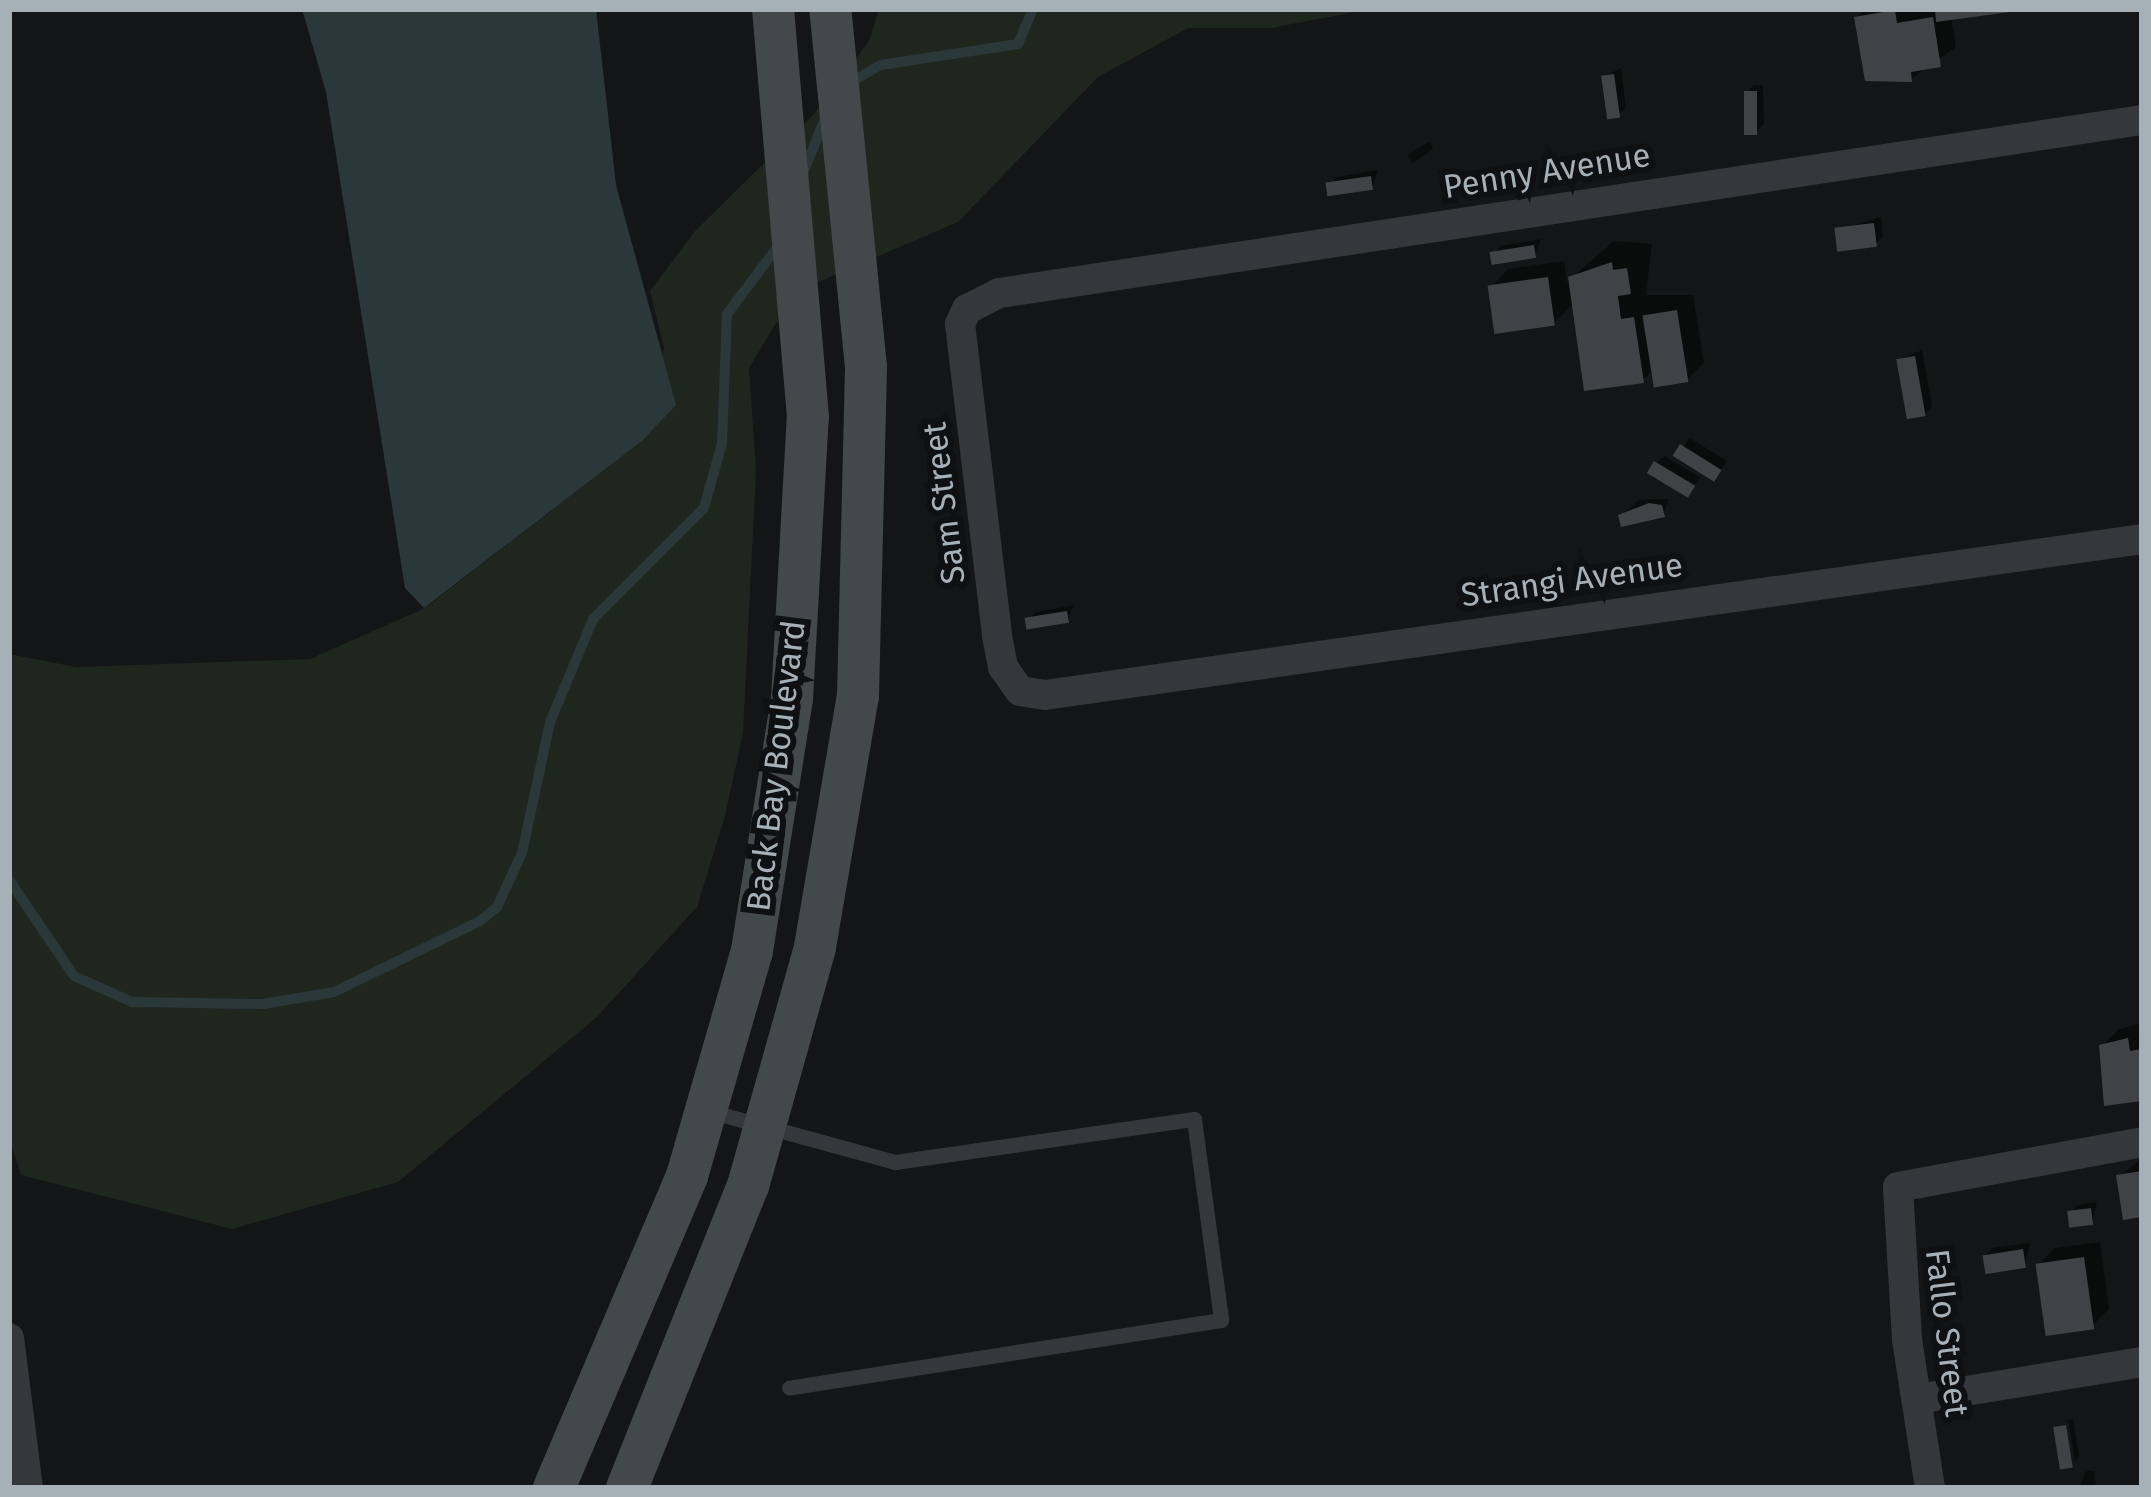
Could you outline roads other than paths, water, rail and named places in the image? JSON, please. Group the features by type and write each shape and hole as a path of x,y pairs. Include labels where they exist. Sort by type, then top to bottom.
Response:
{"main road":[{"name":"Back Bay Boulevard","path":"554,1488 634,1309 706,1111 752,952 792,699 807,367 773,9"},
{"name":"Back Bay Boulevard","path":"627,1488 698,1322 764,1128 815,947 858,696 866,367 830,9"}],"street":[{"name":"Penny Avenue","path":"967,309 999,293 2142,120"},
{"name":"Sam Street","path":"967,309 960,324 997,636 1016,686"},
{"name":"Strangi Avenue","path":"1016,686 1045,695 2142,539"},
{"name":"Fallo Street","path":"1930,1488 1898,1187 2142,1142"},
{"path":"9,1338 28,1488"},
{"path":"1918,1400 2142,1362"}],"lane":[{"path":"706,1111 895,1162 1194,1119 1221,1320 788,1388"}],"waterway":[{"path":"851,82 881,65 1018,44 1033,9"},
{"path":"804,171 826,116"},
{"path":"9,880 74,976 132,1002 263,1004 334,992 480,921 497,907 522,853 550,722 593,619 704,508 722,443 727,314 779,245"}]}
